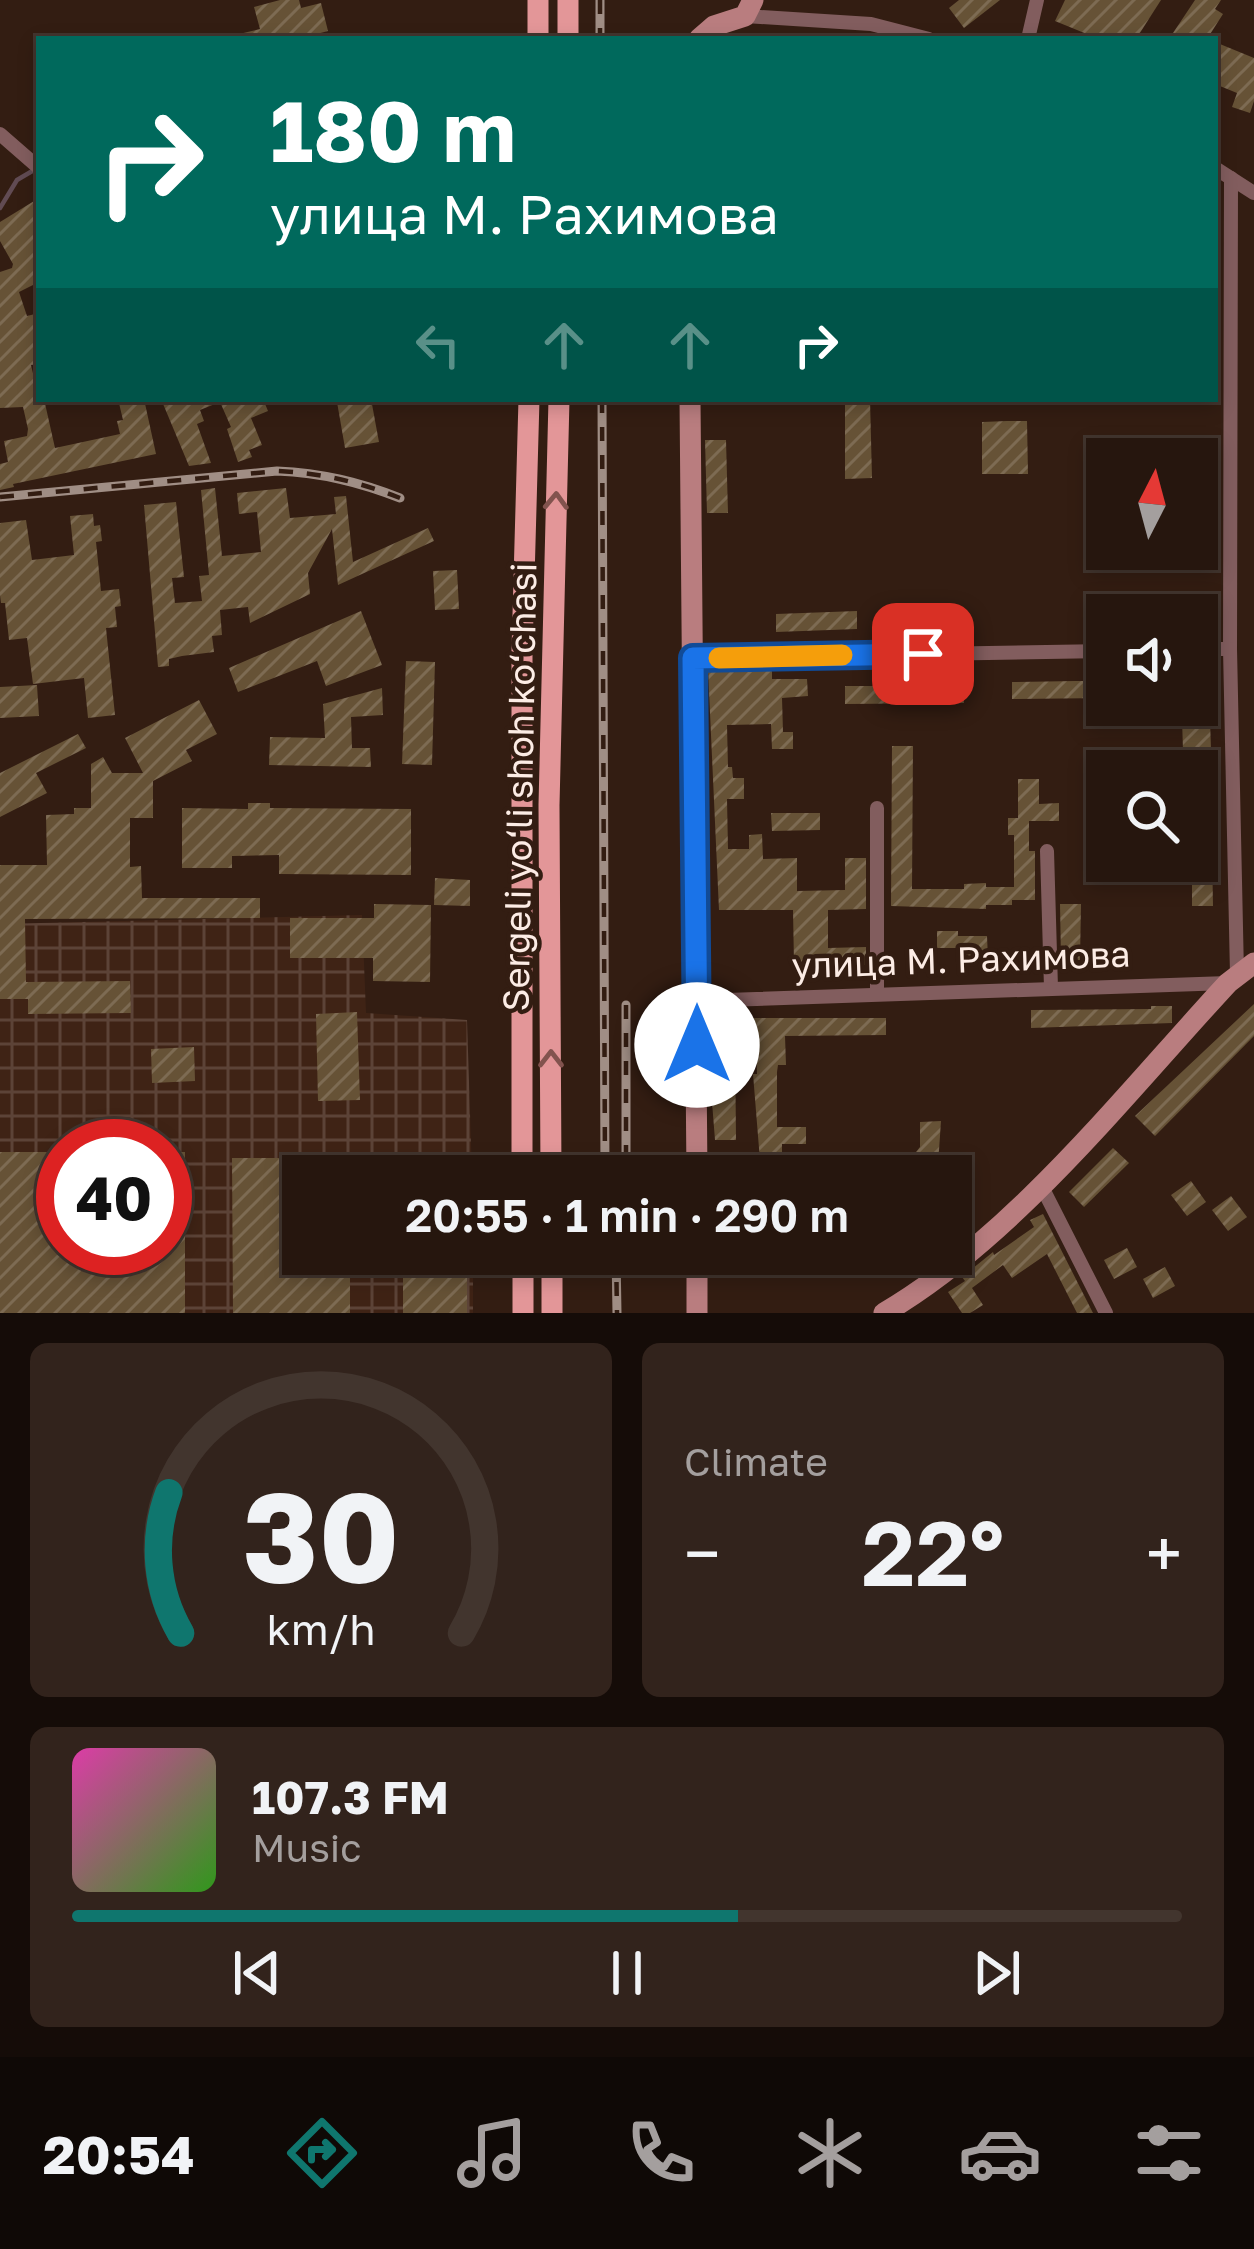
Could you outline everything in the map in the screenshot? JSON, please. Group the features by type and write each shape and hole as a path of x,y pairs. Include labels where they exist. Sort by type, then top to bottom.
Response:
{"main road":[{"path":"538,0 538,36"},
{"path":"568,0 568,36"},
{"name":"Sergeli yo‘li shoh ko‘chasi","path":"522,1155 522,673 529,402"},
{"name":"Sergeli yo‘li shoh ko‘chasi","path":"551,1155 549,805 559,402"},
{"path":"523,1275 523,1313"},
{"path":"552,1275 552,1313"}],"street":[{"path":"1029,36 1037,0"},
{"path":"702,36 749,8 871,24 917,36"},
{"path":"0,134 36,166"},
{"path":"1218,170 1254,193"},
{"path":"884,1313 965,1259 1240,973 1222,310 1231,178"},
{"path":"690,402 697,1155"},
{"path":"1218,649 1231,649"},
{"path":"693,658 1086,651"},
{"path":"877,808 877,994"},
{"path":"1048,850 1051,988"},
{"name":"улица М. Рахимова","path":"697,1000 1051,988 1240,973"},
{"path":"1041,1185 1106,1313"},
{"path":"697,1275 697,1313"}],"shaded area":[{"path":"362,915 366,1013 467,1020 471,1155 282,1155 282,1275 473,1275 473,1313 0,1313 0,924"}],"building":[{"path":"280,0 299,0 301,8 321,3 328,31 309,36 235,36 260,29 254,7"},
{"path":"959,0 1000,0 964,28 949,8"},
{"path":"1065,0 1161,0 1138,36 1092,36 1055,21"},
{"path":"1195,0 1221,0 1215,9 1223,14 1209,36 1171,36"},
{"path":"1218,43 1254,58 1250,113 1232,107 1237,93 1218,85"},
{"path":"36,200 36,284 19,292 27,316 36,314 36,364 31,365 36,402 45,402 55,448 120,434 119,402 145,402 156,454 0,490 0,464 8,462 4,441 27,436 28,429 23,407 0,408 0,272 13,264 0,241 0,222"},
{"path":"162,402 220,402 200,410 204,421 197,424 211,463 189,466"},
{"path":"220,402 264,402 268,411 251,418 262,445 249,450 252,457 238,462 227,429 231,427"},
{"path":"337,402 372,402 379,442 345,448"},
{"path":"845,402 870,402 872,478 845,479"},
{"path":"1027,421 1028,474 982,474 982,422"},
{"path":"705,440 726,440 728,513 707,513"},
{"path":"215,488 222,556 261,552 257,512 239,514 237,493 286,488 290,518 336,514 334,497 346,496 353,562 428,528 434,541 338,585 332,529 308,573 310,594 250,623 248,607 220,610 222,635 212,636 214,652 169,659 169,666 158,667 144,505 176,502 184,577 172,578 175,603 202,601 199,576 209,575 201,490"},
{"path":"93,514 102,541 96,542 101,591 119,589 121,606 115,607 117,627 106,628 115,715 88,718 84,678 33,684 27,638 9,640 0,595 0,523 26,520 32,560 74,555 70,516"},
{"path":"457,570 459,609 435,610 433,571"},
{"path":"961,610 961,628 879,629 879,612"},
{"path":"361,611 382,665 326,686 317,661 238,692 229,668"},
{"path":"857,611 857,629 776,632 776,614"},
{"path":"406,661 435,662 432,765 402,764"},
{"path":"772,668 772,679 807,679 808,696 782,698 783,732 793,732 793,749 772,749 771,724 727,725 728,767 732,767 733,778 744,778 744,799 727,799 728,849 749,849 749,835 762,834 763,859 797,858 797,891 845,890 845,858 866,858 866,909 828,910 828,948 866,947 866,965 794,964 793,910 719,910 708,669"},
{"path":"1086,681 1086,698 1012,699 1012,682"},
{"path":"37,685 39,716 0,718 0,687"},
{"path":"845,686 963,686 964,703 845,704"},
{"path":"382,688 383,715 351,717 352,748 370,748 371,767 269,765 270,737 325,738 323,704"},
{"path":"199,700 217,734 186,750 192,761 153,781 153,818 130,818 130,867 141,866 142,898 260,898 260,918 25,919 26,982 130,981 131,1013 28,1014 28,999 0,999 0,865 47,865 46,815 91,808 91,764 103,757 112,773 143,773 125,738"},
{"path":"1182,726 1210,726 1211,749 1183,750"},
{"path":"78,734 86,748 36,773 47,793 0,817 0,773"},
{"path":"892,746 913,746 912,889 964,889 964,884 986,883 986,887 1014,887 1014,835 1008,835 1008,818 1018,818 1018,779 1039,779 1039,804 1059,803 1059,821 1029,821 1029,851 1035,851 1035,900 1012,900 1012,905 986,905 986,909 891,906"},
{"path":"248,803 270,803 270,808 411,809 411,875 279,874 279,855 232,856 232,868 182,868 182,808 248,809"},
{"path":"771,813 820,813 820,830 772,831"},
{"path":"435,878 470,880 470,906 434,905"},
{"path":"1192,882 1213,882 1213,906 1192,906"},
{"path":"374,904 431,905 430,982 373,981 373,958 290,958 290,918 374,918"},
{"path":"1060,904 1081,904 1080,960 1061,960"},
{"path":"937,931 987,936 988,958 966,958 966,948 937,948"},
{"path":"1254,1004 1254,1036 1155,1136 1135,1116"},
{"path":"1172,1006 1172,1023 1031,1028 1031,1010"},
{"path":"357,1012 360,1100 318,1101 316,1014"},
{"path":"717,1018 886,1018 886,1035 785,1036 786,1065 778,1065 777,1072 777,1127 806,1127 806,1144 782,1144 782,1155 760,1155 753,1074 757,1074 756,1036 735,1036 736,1140 715,1140 712,1102"},
{"path":"194,1047 195,1081 152,1083 151,1049"},
{"path":"941,1121 939,1155 813,1155 916,1152 920,1122"},
{"path":"1113,1148 1129,1163 1084,1207 1069,1192"},
{"path":"0,1152 36,1152 36,1275 185,1275 185,1313 0,1313"},
{"path":"232,1158 282,1158 282,1275 350,1275 350,1313 233,1313"},
{"path":"1191,1181 1206,1202 1187,1216 1171,1195"},
{"path":"1231,1196 1247,1217 1228,1231 1212,1210"},
{"path":"1043,1214 1093,1313 1077,1313 1047,1254 1012,1278 1003,1265 972,1288 983,1305 962,1313 948,1292 993,1252 1034,1227 1030,1220"},
{"path":"1127,1248 1137,1267 1114,1279 1104,1260"},
{"path":"1165,1267 1175,1286 1153,1298 1143,1279"},
{"path":"403,1275 467,1275 467,1313 403,1313"}],"waterway":[{"path":"0,208 17,180 34,170"}],"railway":[{"path":"600,0 600,36"},
{"path":"602,402 605,1155"},
{"path":"0,497 277,471 340,479 400,498"},
{"path":"626,1005 626,1155"},
{"path":"616,1275 617,1313"}],"slow traffic":[{"path":"719,658 842,655"}],"route":[{"path":"697,1045 693,658 923,654"}]}
